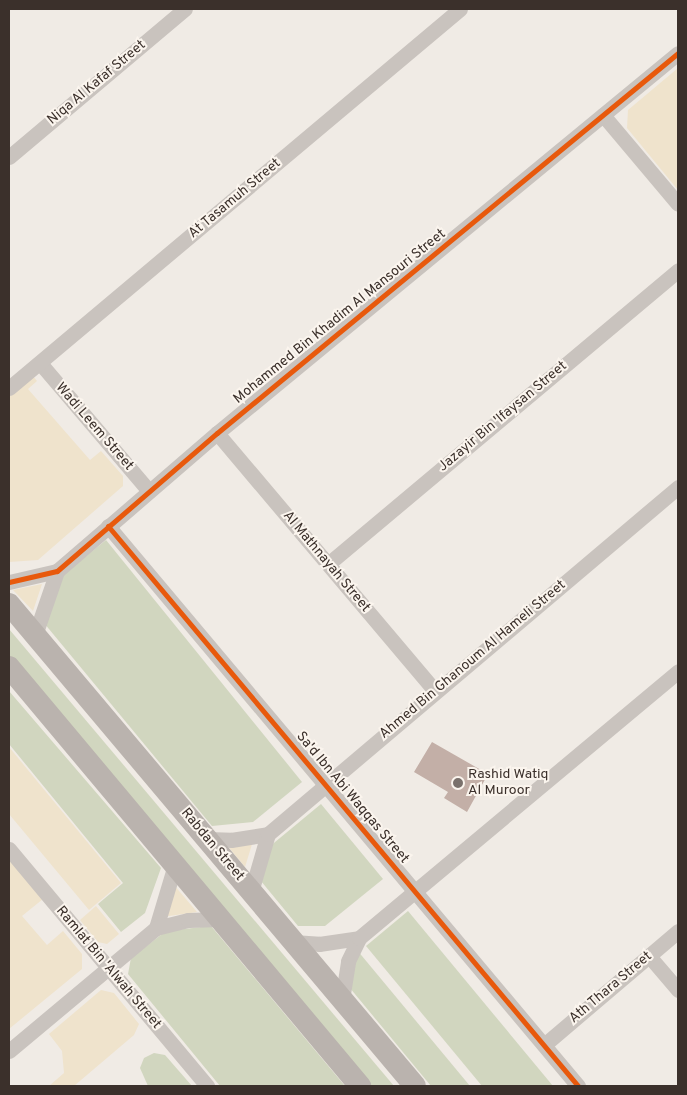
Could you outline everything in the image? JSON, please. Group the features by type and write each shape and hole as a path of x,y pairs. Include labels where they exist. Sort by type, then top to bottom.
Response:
{"main road":[{"name":"Rabdan Street","path":"9,604 415,1086"},
{"path":"9,666 174,868 220,919 360,1086"}],"street":[{"name":"Niqa Al Kafaf Street","path":"9,157 185,9"},
{"name":"At Tasamuh Street","path":"9,388 460,9"},
{"name":"Mohammed Bin Khadim Al Mansouri Street","path":"9,582 57,571 217,433 678,53"},
{"path":"603,115 678,204"},
{"name":"Jazayir Bin 'Ifaysan Street","path":"328,564 678,270"},
{"name":"Wadi Leem Street","path":"40,363 149,491"},
{"name":"Al Mathnayah Street","path":"217,433 435,691"},
{"name":"Ahmed Bin Ghanoum Al Hameli Street","path":"268,834 678,487"},
{"name":"Sa'd Ibn Abi Waqqas Street","path":"108,526 326,783 578,1086"},
{"name":"Mohammed Bin Khadim Al Mansouri Street","path":"35,635 57,571"},
{"path":"342,1000 348,961 358,938 678,671"},
{"path":"207,839 232,840 268,834 250,892"},
{"name":"Ramlat Bin 'Alwah Street","path":"9,849 207,1086"},
{"path":"156,928 174,868"},
{"path":"9,1051 156,928 188,920 220,919"},
{"name":"Ath Thara Street","path":"544,1045 678,932"},
{"path":"293,942 319,944 358,938"},
{"path":"649,956 678,990"}],"green space":[{"path":"106,540 302,782 253,822 212,826 44,623 58,579"},
{"path":"9,629 394,1086 371,1086 9,656"},
{"path":"9,691 161,868 145,913 121,932 98,904 123,883 9,744"},
{"path":"321,804 383,879 325,926 298,926 256,875 263,852"},
{"path":"408,911 553,1086 482,1086 366,946"},
{"path":"211,926 345,1086 220,1086 128,974 131,958 166,931"},
{"path":"357,950 470,1086 431,1086 345,982"},
{"path":"154,1053 165,1055 192,1086 148,1086 140,1068 144,1058"}],"sand":[{"path":"678,68 678,190 627,128 628,110"},
{"path":"33,376 37,381 28,389 90,460 101,451 123,476 123,486 38,560 9,562 9,392"},
{"path":"42,584 33,611 13,590"},
{"path":"9,747 121,883 89,910 9,814"},
{"path":"253,841 245,867 226,844"},
{"path":"9,858 43,899 22,916 47,945 63,931 82,954 82,969 9,1029"},
{"path":"174,885 197,912 162,917"},
{"path":"96,906 119,934 107,944 98,942 80,920"},
{"path":"101,990 114,993 139,1024 134,1035 74,1086 49,1086 64,1073 62,1051 49,1034"}],"building":[{"name":"Rashid Watiq Al Muroor","path":"432,742 488,774 467,812 444,798 448,792 414,772"}],"cycle path":[{"path":"9,582 57,571 217,433 678,53"},
{"path":"108,526 578,1086"}],"place":[{"name":"Rashid Watiq Al Muroor","path":"458,783"}]}
